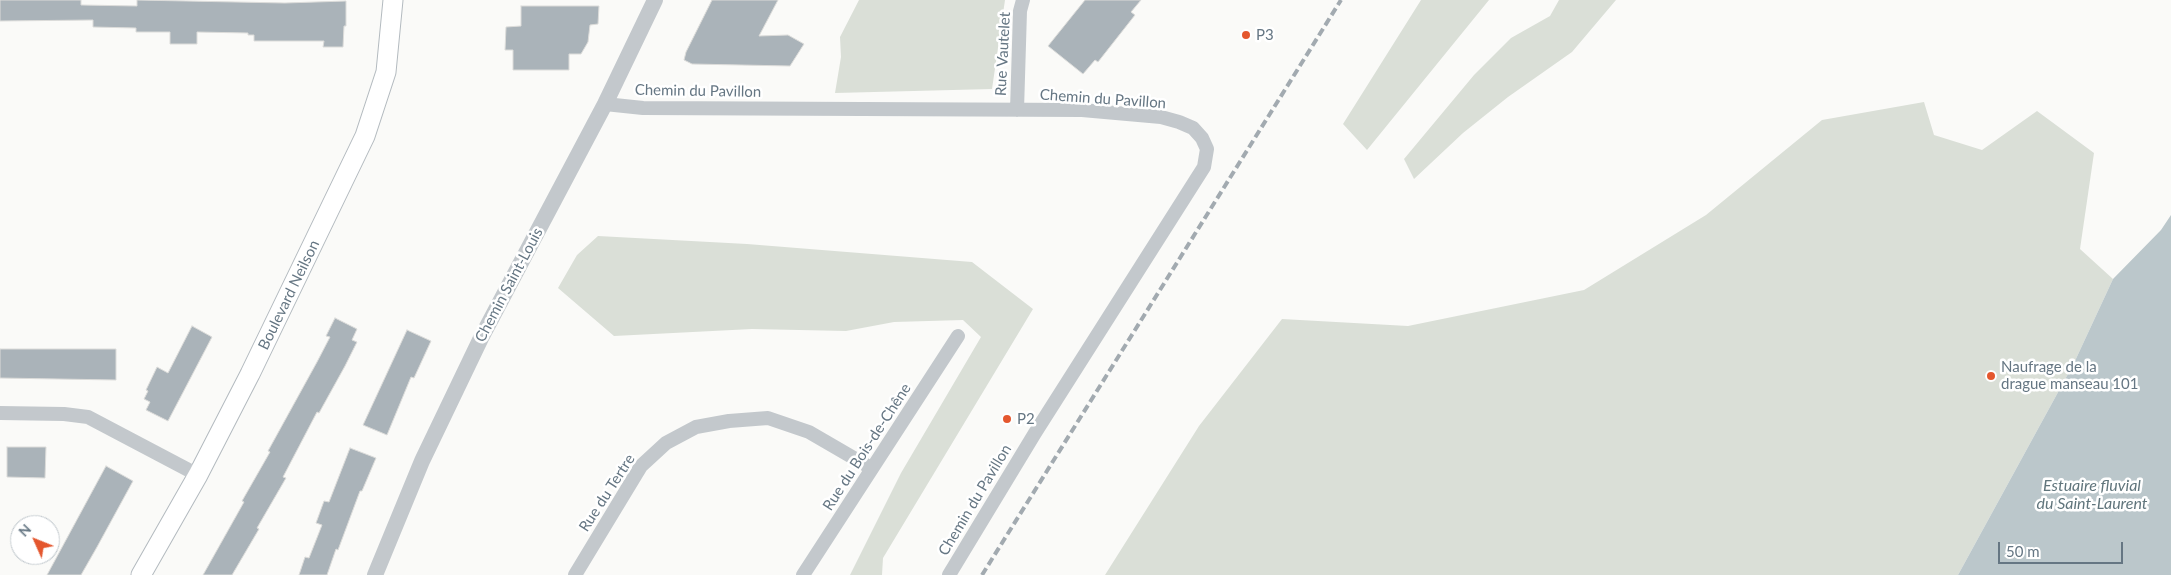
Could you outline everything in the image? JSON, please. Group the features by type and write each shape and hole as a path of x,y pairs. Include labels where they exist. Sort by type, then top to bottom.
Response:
{"main road":[{"name":"Boulevard Neilson","path":"141,575 198,475 284,306 365,136 386,72 392,0"}],"street":[{"name":"Chemin Saint-Louis","path":"375,575 422,461 480,338 605,104 655,0"},
{"name":"Rue Vautelet","path":"1017,110 1020,11 1023,0"},
{"name":"Chemin du Pavillon","path":"605,104 643,108 1082,110 1160,117 1193,128 1202,138 1207,149 1204,167 1034,433 949,575"},
{"name":"Rue du Bois-de-Chêne","path":"803,575 958,336"},
{"path":"0,413 64,414 88,417 198,475"},
{"name":"Rue du Tertre","path":"575,575 641,466 666,443 696,427 729,421 768,418 809,432 871,468"}],"shaded area":[{"path":"859,0 1005,0 992,89 835,93 841,57 840,37"},
{"path":"1421,0 1489,0 1367,150 1343,124"},
{"path":"1559,0 1616,0 1572,52 1508,97 1463,133 1414,179 1404,159 1474,75 1511,38 1550,16"},
{"path":"1924,102 1934,135 1982,150 2037,111 2094,153 2080,249 2113,279 2074,363 1958,575 1105,575 1199,426 1282,319 1408,326 1584,290 1706,215 1822,120"},
{"path":"598,236 747,244 972,262 1033,309 883,558 882,575 850,575 901,473 981,337 963,320 894,322 846,331 752,329 614,336 558,288 577,255"}],"water":[{"name":"Estuaire fluvial du Saint-Laurent","path":"2171,215 2171,575 1958,575 2074,363 2113,279 2161,230"}],"building":[{"path":"0,0 81,0 81,5 137,6 137,0 285,3 346,1 346,26 344,26 343,47 323,47 324,41 254,41 254,35 248,35 248,33 197,32 197,44 170,44 170,32 136,32 136,28 93,27 93,20 0,21"},
{"path":"712,0 778,0 759,36 788,35 804,44 790,66 692,64 684,60 686,52"},
{"path":"1085,0 1141,0 1131,12 1135,15 1098,62 1095,60 1083,74 1048,46"},
{"path":"521,6 599,6 598,24 590,25 588,42 581,54 569,54 569,70 513,70 513,50 505,50 506,27 521,26"},
{"path":"335,318 357,329 352,340 357,342 345,366 319,413 317,412 283,477 286,478 232,575 203,575 244,502 242,501 270,452 268,451 330,337 326,336"},
{"path":"192,326 212,337 168,421 146,410 150,402 144,399 148,391 146,390 157,367 168,373"},
{"path":"407,330 431,341 414,378 411,377 387,435 363,425"},
{"path":"0,349 116,349 116,380 0,378"},
{"path":"7,447 46,447 45,478 7,477"},
{"path":"350,448 376,458 362,491 360,491 327,575 299,575 305,557 309,558 322,525 316,523 324,501 329,502"},
{"path":"106,466 133,481 81,575 47,575 52,565 60,565 60,551"}],"railway":[{"path":"982,575 1341,0"}],"place":[{"name":"P3","path":"1246,35"},
{"name":"Naufrage de la drague manseau 101","path":"1991,376"},
{"name":"P2","path":"1007,419"}]}
